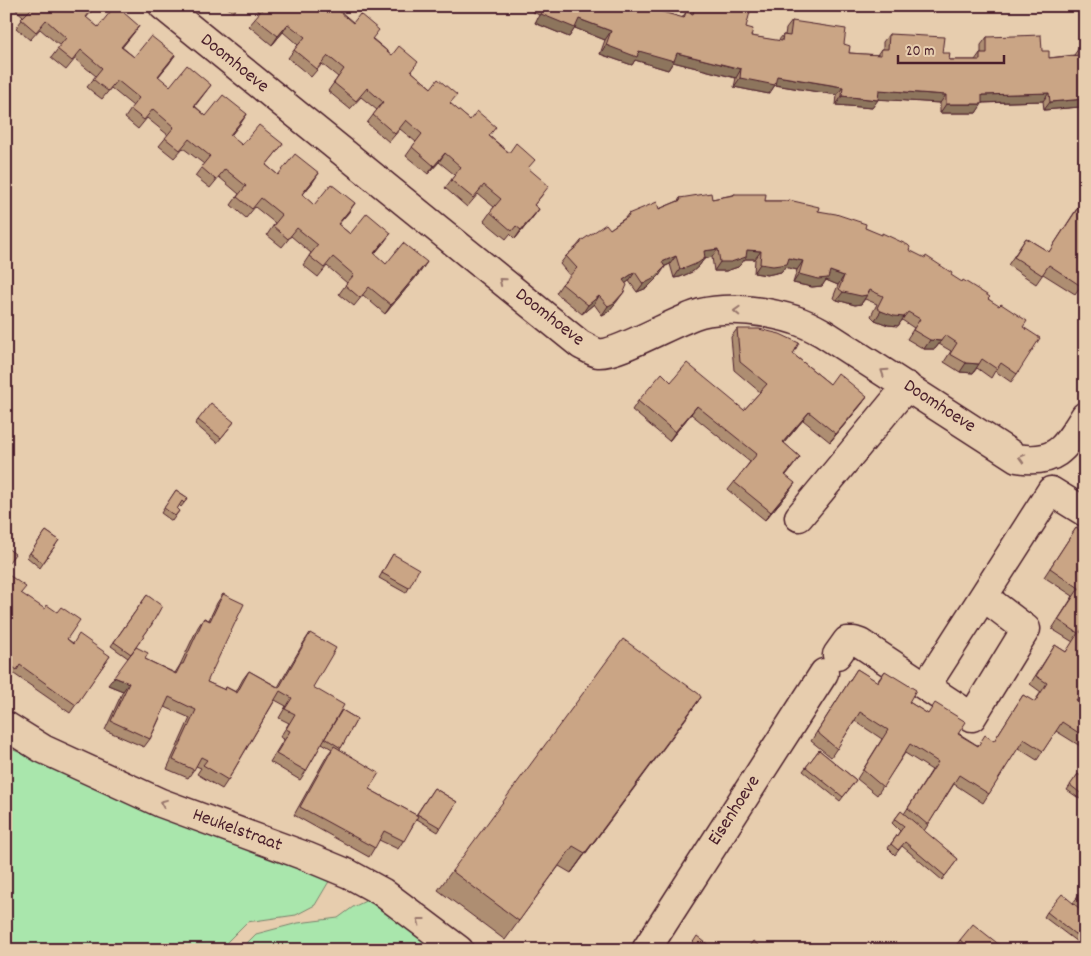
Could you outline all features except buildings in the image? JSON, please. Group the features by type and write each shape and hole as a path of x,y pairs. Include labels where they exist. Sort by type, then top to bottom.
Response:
{"street":[{"name":"Doomhoeve","path":"163,6 581,345 599,353 620,348 680,320 702,313 732,310 768,313 797,320 823,333 1017,458 1033,461 1050,456"},
{"path":"799,517 907,386"},
{"path":"926,686 1051,491 1050,456 1062,450 1085,416"},
{"path":"1051,491 1085,512"},
{"name":"Eisenhoeve","path":"646,950 847,641 854,641 972,717 1026,629 984,597"},
{"name":"Heukelstraat","path":"6,726 43,749 162,803 350,874 382,892 459,950"}],"green space":[{"path":"6,747 331,878 315,905 296,915 247,922 219,950 6,950"},
{"path":"372,898 444,950 240,950 256,934 298,923 338,918 353,907"}]}
